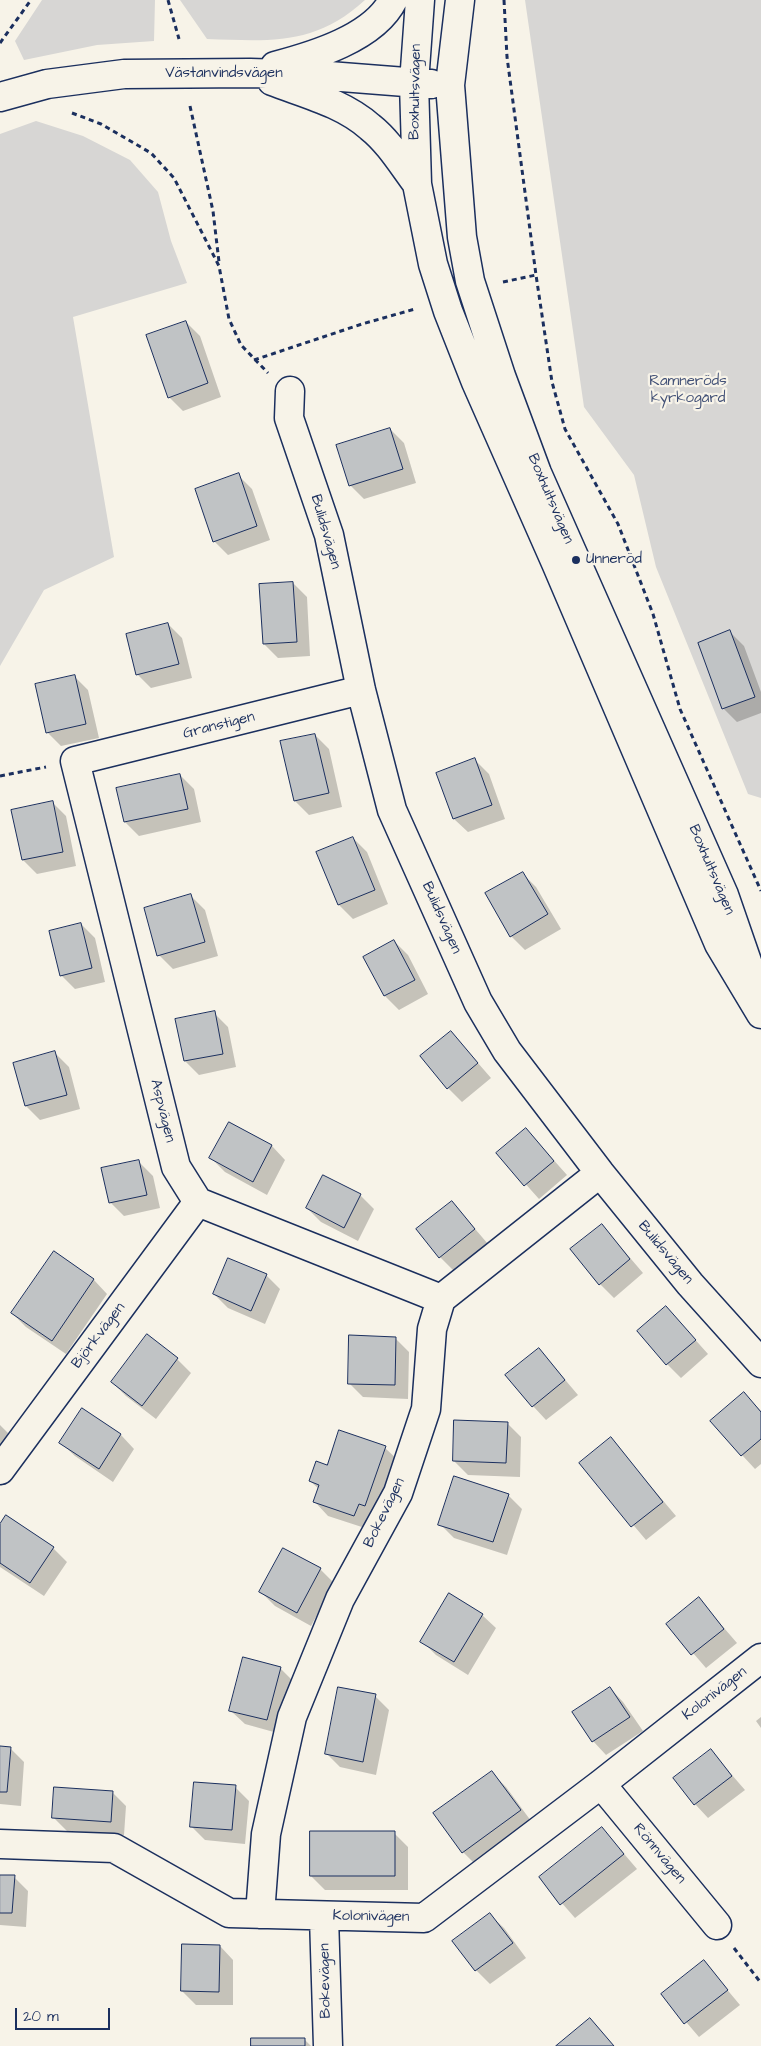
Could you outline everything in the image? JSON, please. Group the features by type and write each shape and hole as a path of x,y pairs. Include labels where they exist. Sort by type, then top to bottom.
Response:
{"street":[{"path":"250,73 310,57 343,42 372,24 393,0"},
{"name":"Boxhultsvägen","path":"420,0 414,83 417,184 433,264 476,382 556,563 719,944 761,1014"},
{"name":"Boxhultsvägen","path":"460,0 450,85 462,238 470,281 537,473 724,895 761,1000"},
{"name":"Västanvindsvägen","path":"0,96 47,84 124,74 250,73 316,75 450,85"},
{"name":"Boxhultsvägen","path":"250,73 340,106 369,125 384,139 417,184"},
{"name":"Bulidsvägen","path":"290,391 289,418 329,535 361,690 392,810 478,1002 507,1051 600,1173 690,1284 761,1363"},
{"name":"Granstigen","path":"76,761 361,690"},
{"name":"Aspvägen","path":"76,761 176,1167 198,1202"},
{"path":"198,1202 441,1299 600,1173"},
{"name":"Björkvägen","path":"0,1470 198,1202"},
{"name":"Bokevägen","path":"260,1914 266,1834 292,1717 340,1599 398,1493 426,1410 432,1329 441,1299"},
{"name":"Kolonivägen","path":"0,1844 114,1848 230,1913 324,1917 424,1918 601,1784 761,1658"},
{"name":"Rönnvägen","path":"601,1784 717,1924"},
{"name":"Bokevägen","path":"324,1917 328,2046"}],"path":[{"path":"0,43 31,0"},
{"path":"168,0 179,39"},
{"path":"504,0 507,57 536,274 552,382 565,429 618,524 653,614 680,709 761,891"},
{"path":"190,106 213,210 219,266 230,319 241,345 254,360 290,391"},
{"path":"63,110 100,124 151,153 174,178 219,266"},
{"path":"501,282 536,274"},
{"path":"254,360 416,308"},
{"path":"0,776 76,761"},
{"path":"717,1924 761,1983"}],"green space":[{"path":"42,0 155,0 154,41 97,45 24,60 15,41"},
{"path":"180,0 365,0 328,26 310,33 271,40 251,40 207,39"},
{"name":"Ramneröds kyrkogård","path":"525,0 761,0 761,798 748,794 656,567 634,475 584,407"},
{"path":"36,121 83,136 130,160 158,192 171,241 187,283 73,317 114,557 44,590 0,666 0,134"}],"building":[{"path":"186,321 208,383 168,398 146,335"},
{"path":"390,428 403,469 349,486 336,445"},
{"path":"239,473 257,526 213,542 195,489"},
{"path":"293,582 297,642 263,644 259,584"},
{"path":"168,623 179,664 136,675 126,634"},
{"path":"730,630 755,697 722,709 698,643"},
{"path":"75,675 86,724 46,733 35,684"},
{"path":"315,734 329,793 294,801 280,741"},
{"path":"475,758 492,805 453,819 436,773"},
{"path":"180,774 188,809 124,822 116,788"},
{"path":"53,801 63,852 22,860 11,810"},
{"path":"353,837 375,890 338,905 316,852"},
{"path":"523,872 548,914 510,937 485,893"},
{"path":"191,894 205,942 157,956 144,908"},
{"path":"81,923 92,968 60,976 49,931"},
{"path":"394,940 415,980 384,996 363,957"},
{"path":"215,1011 223,1054 184,1061 175,1019"},
{"path":"451,1031 478,1063 447,1089 420,1056"},
{"path":"55,1051 67,1095 25,1106 13,1063"},
{"path":"229,1122 272,1145 253,1182 209,1158"},
{"path":"526,1128 554,1161 524,1186 496,1153"},
{"path":"139,1160 147,1195 109,1203 101,1168"},
{"path":"323,1175 361,1194 344,1228 306,1208"},
{"path":"452,1201 475,1229 439,1258 416,1229"},
{"path":"602,1224 630,1259 599,1285 570,1249"},
{"path":"54,1251 94,1279 52,1341 11,1313"},
{"path":"228,1258 267,1274 251,1311 213,1294"},
{"path":"666,1306 696,1340 666,1365 637,1331"},
{"path":"147,1334 178,1358 142,1406 111,1382"},
{"path":"349,1335 396,1337 395,1385 348,1384"},
{"path":"539,1348 565,1380 532,1407 505,1375"},
{"path":"744,1392 761,1412 761,1439 741,1456 710,1421"},
{"path":"82,1408 121,1434 99,1469 59,1443"},
{"path":"454,1420 508,1422 506,1463 453,1461"},
{"path":"339,1430 386,1446 365,1506 359,1504 354,1516 313,1502 319,1485 309,1481 316,1461 327,1465"},
{"path":"611,1437 663,1502 631,1527 579,1463"},
{"path":"454,1476 509,1494 493,1542 438,1525"},
{"path":"6,1515 54,1547 30,1583 0,1563 0,1524"},
{"path":"283,1548 321,1568 297,1613 259,1592"},
{"path":"449,1593 483,1614 454,1662 420,1642"},
{"path":"699,1597 724,1629 691,1655 666,1624"},
{"path":"243,1657 281,1667 267,1720 229,1711"},
{"path":"338,1687 376,1694 363,1762 325,1754"},
{"path":"610,1687 630,1717 592,1742 572,1712"},
{"path":"0,1746 11,1747 7,1792 0,1792"},
{"path":"711,1749 732,1776 694,1805 673,1778"},
{"path":"492,1771 521,1810 462,1853 433,1813"},
{"path":"194,1782 236,1785 232,1830 190,1827"},
{"path":"54,1787 113,1791 111,1822 52,1818"},
{"path":"602,1827 624,1854 560,1905 539,1877"},
{"path":"310,1831 395,1831 395,1876 310,1876"},
{"path":"0,1875 15,1875 12,1913 0,1913"},
{"path":"490,1913 513,1943 475,1971 452,1941"},
{"path":"182,1944 220,1945 219,1992 181,1991"},
{"path":"704,1960 728,1990 684,2024 661,1994"},
{"path":"590,2018 614,2046 556,2046"},
{"path":"251,2038 305,2038 305,2046 251,2046"}],"place":[{"name":"Unneröd","path":"576,560"}]}
